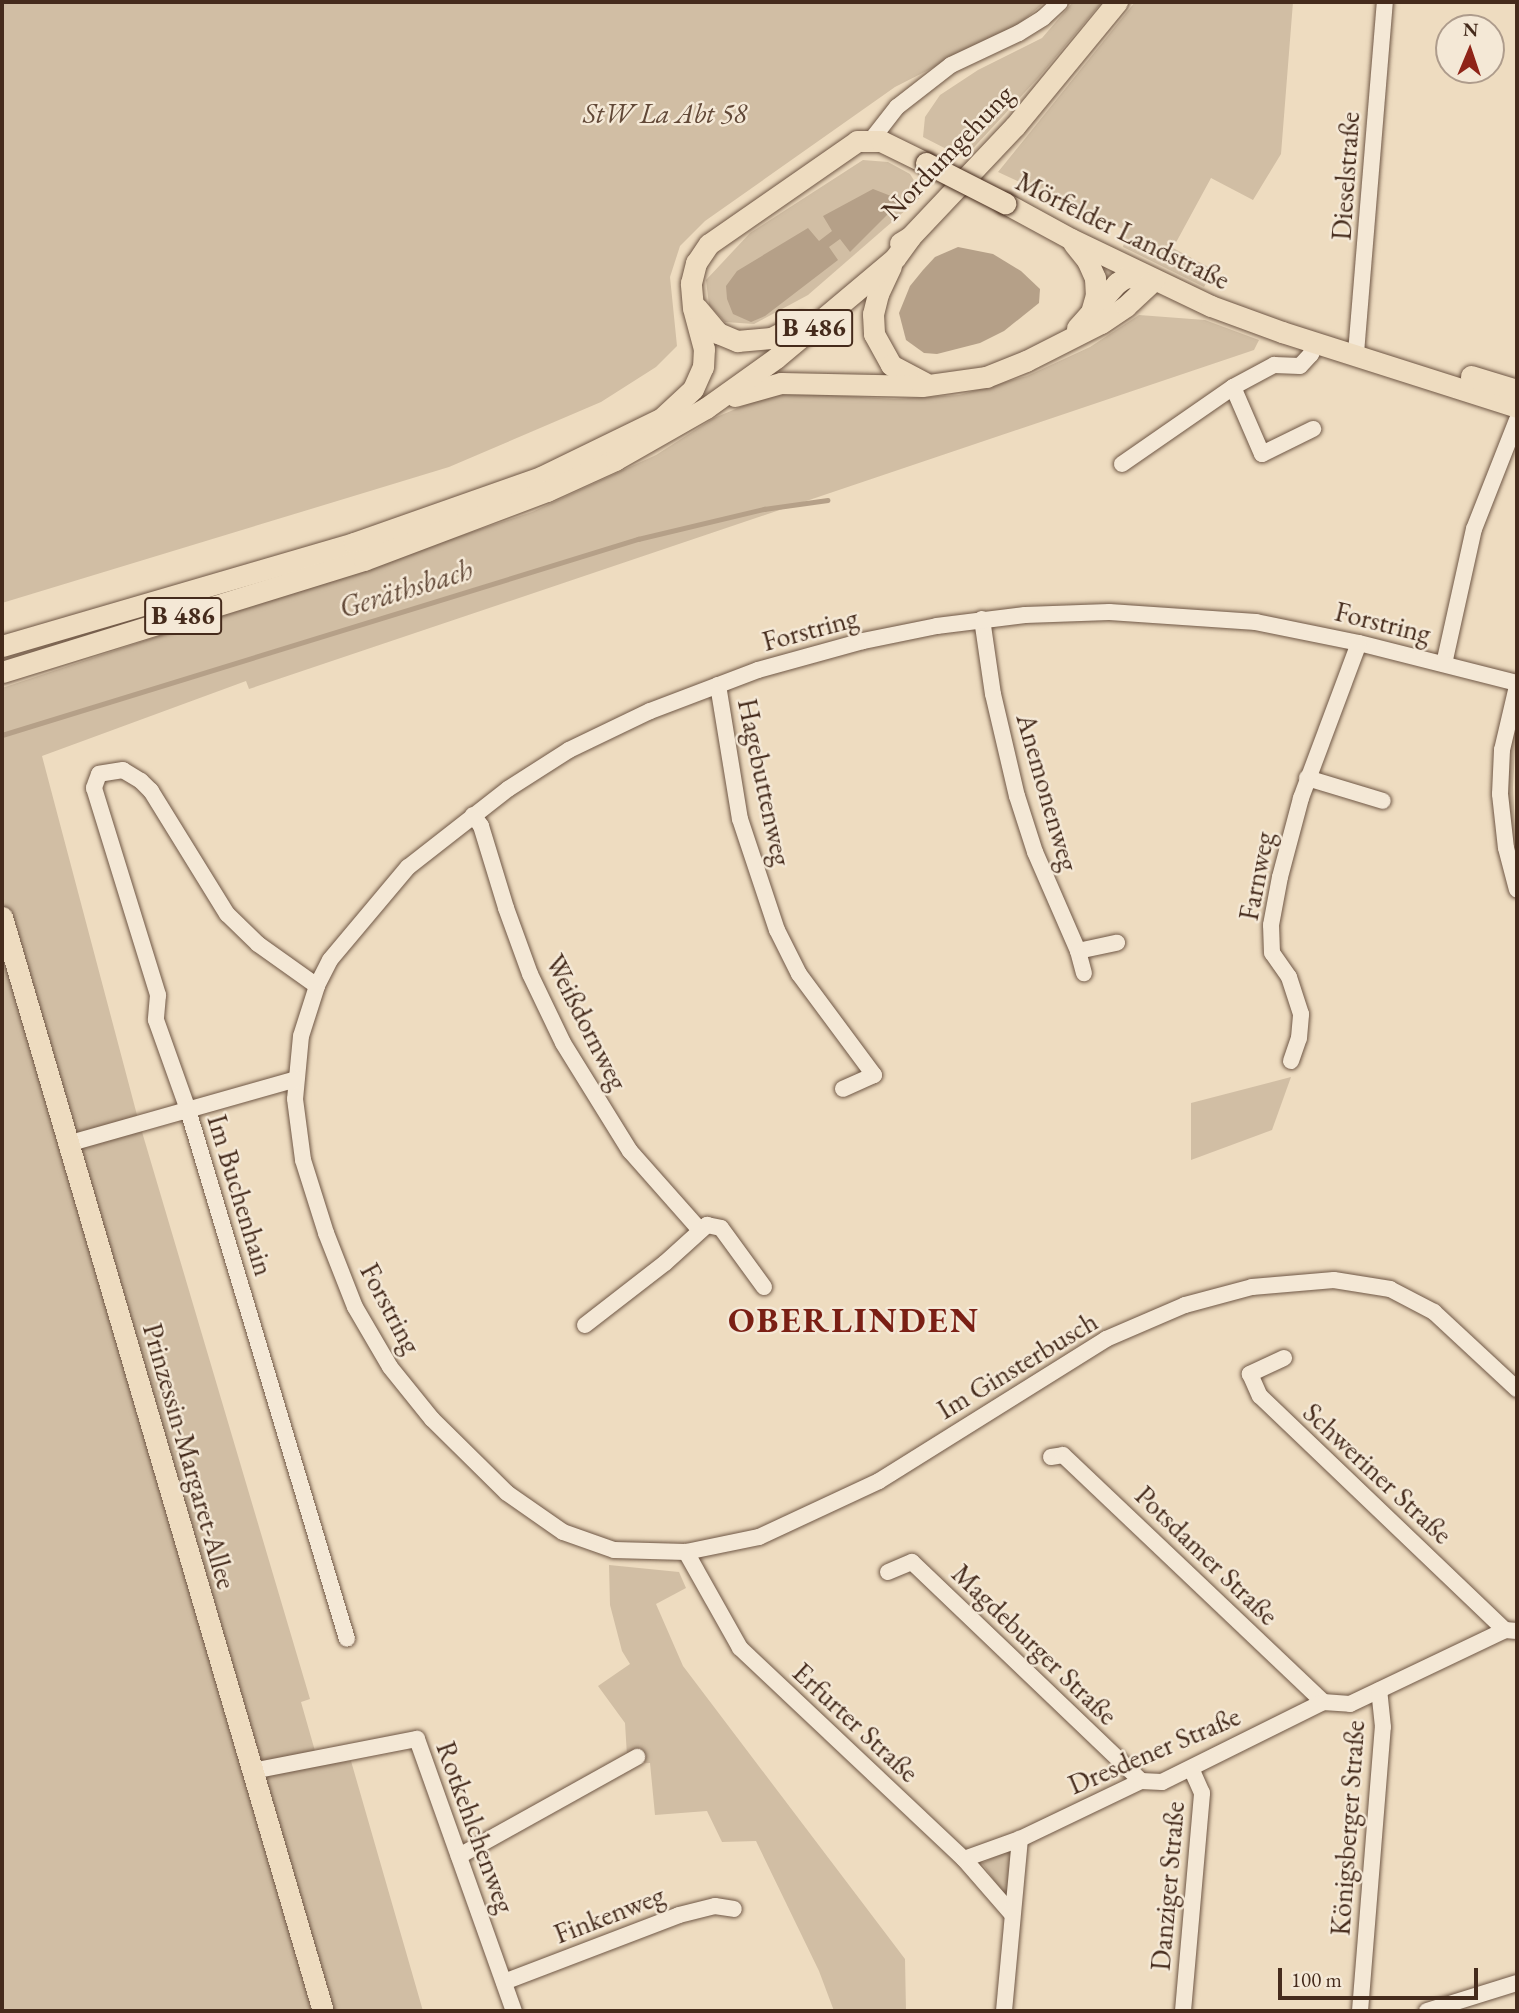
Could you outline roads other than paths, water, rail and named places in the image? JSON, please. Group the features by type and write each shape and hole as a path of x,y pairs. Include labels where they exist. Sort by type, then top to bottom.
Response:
{"main road":[{"name":"Nordumgehung","path":"662,418 760,355 888,250 910,237 1016,126 1117,2"},
{"name":"Mörfelder Landstraße","path":"872,139 890,144 1154,280 1252,322 1511,401"},
{"path":"662,418 692,389 703,367 704,349 691,293 696,262 709,244 811,175 849,145 872,139"},
{"name":"B 486","path":"2,672 364,560 469,522 615,460 706,408 810,331 895,258 910,237"},
{"path":"1070,239 1087,260 1095,278 1096,295 1090,315"},
{"path":"895,258 878,294 873,314 874,334 891,365 915,380 941,385"},
{"path":"1047,351 1090,315 1126,277 1154,280"},
{"path":"706,408 749,390 781,383 941,385 986,377 1047,351 1101,323 1126,306 1154,280"},
{"path":"691,293 703,319 718,332 737,341 771,338 801,323"},
{"name":"Mörfelder Landstraße","path":"1356,353 1468,376 1517,390"},
{"name":"B 486","path":"2,646 354,543 541,477 662,418"},
{"name":"Prinzessin-Margaret-Allee","path":"2,917 323,2011"}],"street":[{"path":"872,139 897,107 951,65 1019,33 1043,18 1060,2"},
{"name":"Dieselstraße","path":"1356,353 1385,2"},
{"path":"1122,464 1233,387 1274,365 1300,366 1311,354 1316,342"},
{"path":"1233,387 1262,454 1313,429"},
{"path":"1444,664 1474,529 1517,420"},
{"name":"Forstring","path":"532,1513 486,1474 432,1419 390,1367 363,1322 332,1251 303,1160 296,1118 296,1079 301,1036 317,986 330,960 408,867 473,815 538,769 599,734 718,685 826,650 982,619 1070,612 1189,615 1255,622 1359,643 1517,685"},
{"name":"Anemonenweg","path":"982,619 993,694 1017,796 1051,896 1079,951 1084,973"},
{"name":"Farnweg","path":"1291,1061 1299,1038 1299,1004 1270,942 1280,877 1307,778 1359,643"},
{"name":"Hagebuttenweg","path":"718,685 740,819 777,930 799,974 874,1075 843,1089"},
{"path":"1516,880 1502,822 1501,771 1506,728 1517,685"},
{"name":"Im Buchenhain","path":"317,986 273,957 227,914 151,791 123,770 104,771 95,779 94,788 158,995 156,1020 188,1110 347,1639"},
{"path":"1307,778 1383,801"},
{"name":"Weißdornweg","path":"473,815 481,826 530,974 563,1043 629,1151 699,1229"},
{"path":"1079,951 1117,943"},
{"path":"67,1144 296,1079"},
{"path":"585,1325 665,1264 699,1229 707,1225 721,1228 764,1287"},
{"name":"Im Ginsterbusch","path":"532,1513 563,1532 603,1547 643,1552 686,1552 751,1540 820,1510 900,1469 1106,1339 1185,1305 1252,1287 1334,1279 1390,1289 1434,1312 1517,1390"},
{"name":"Schweriner Straße","path":"1284,1359 1250,1374 1260,1396 1511,1630"},
{"name":"Potsdamer Straße","path":"1051,1457 1063,1455 1324,1702"},
{"name":"Erfurter Straße","path":"686,1552 740,1648 964,1859 1011,1913"},
{"name":"Magdeburger Straße","path":"888,1573 912,1562 1141,1781"},
{"name":"Dresdener Straße","path":"964,1859 1020,1839 1141,1781 1161,1782 1324,1702 1350,1704 1511,1630"},
{"name":"Königsberger Straße","path":"1360,2011 1383,1727 1379,1690"},
{"name":"Rotkehlchenweg","path":"252,1771 417,1739 514,2011"},
{"path":"459,1856 637,1758"},
{"name":"Danziger Straße","path":"1183,2011 1202,1793 1191,1768"},
{"path":"1004,2011 1011,1913 1020,1839"},
{"name":"Finkenweg","path":"504,1982 689,1912 715,1906 734,1909"},
{"path":"1427,2011 1517,1983"}],"waterway":[{"name":"Geräthsbach","path":"2,735 638,539 764,509 827,500"}],"district":[{"name":"OBERLINDEN","path":"854,1320"}],"park label":[{"name":"StW La Abt 58","path":"665,113"}]}
